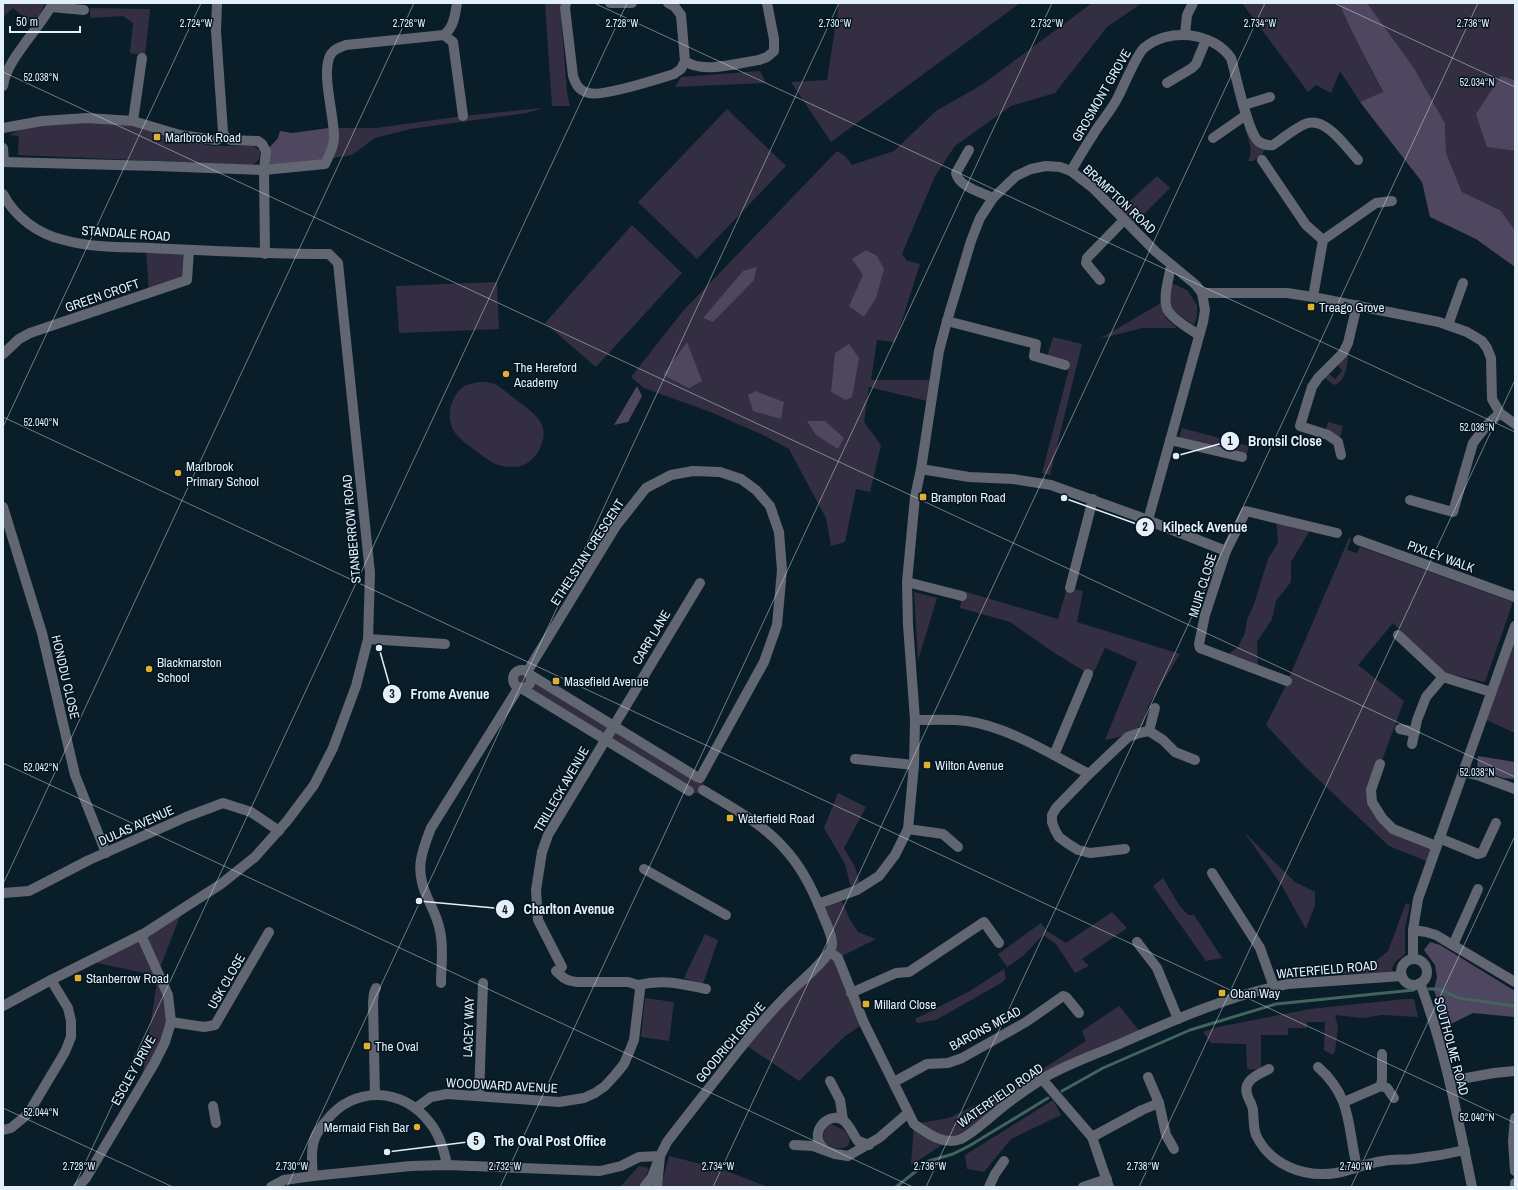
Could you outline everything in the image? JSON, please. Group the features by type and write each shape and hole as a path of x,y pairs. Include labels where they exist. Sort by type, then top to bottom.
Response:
{"street":[{"path":"217,3 216,31 223,132 225,137 231,140 258,141 262,144 266,151 264,170 265,254"},
{"path":"3,148 4,162 264,170 325,164 331,151 334,138 327,76 327,65 330,55 338,47 346,45 444,35 450,30 457,3"},
{"path":"566,3 565,8 573,76 576,85 582,91 591,94 606,92 674,74 681,69 685,61 681,15 675,7 668,3"},
{"path":"610,3 632,3"},
{"path":"685,61 691,66 704,68 759,60 767,57 774,51 774,39 767,3"},
{"path":"1185,34 1187,16 1193,3"},
{"path":"3,86 12,64 25,43 38,28 52,5 84,10"},
{"name":"GROSMONT GROVE","path":"1071,172 1093,134 1116,100 1143,49 1160,39 1185,34 1218,44 1231,58 1245,110 1255,137 1259,142 1267,146 1273,145 1305,124 1313,122 1320,123 1329,128 1358,160"},
{"path":"444,35 453,42 463,116"},
{"path":"1167,83 1196,64 1206,40"},
{"path":"133,122 142,58"},
{"path":"1213,138 1245,110 1270,97"},
{"path":"3,128 42,121 87,118 133,122 180,135 216,140 225,137"},
{"path":"969,150 956,173 957,178 961,183 993,198"},
{"path":"1262,160 1306,225 1323,240"},
{"name":"BRAMPTON ROAD","path":"818,904 857,890 879,876 895,855 908,829 914,765 915,720 908,625 907,582 915,497 921,469 934,380 947,321 971,241 980,218 993,198 1016,176 1031,169 1046,166 1060,167 1071,172 1093,188 1171,266 1188,278 1202,293"},
{"name":"STANDALE ROAD","path":"3,194 8,203 19,216 42,232 64,240 93,245 265,254"},
{"path":"1313,297 1323,240 1376,203 1392,201"},
{"path":"1100,280 1086,263 1087,258 1124,220"},
{"name":"GREEN CROFT","path":"3,354 19,339 30,333 187,280 189,250"},
{"name":"STANBERROW ROAD","path":"3,1006 141,935 221,884 255,857 288,821 314,785 333,748 356,686 368,639 370,573 338,263 329,254 265,254"},
{"path":"1171,266 1165,297 1168,311 1179,322 1199,335"},
{"path":"1448,324 1463,284"},
{"path":"1148,520 1205,310 1202,293 1287,293 1357,305 1448,324 1475,336 1482,341 1487,348 1491,358 1492,400 1500,413 1515,424"},
{"path":"1341,455 1338,442 1328,435 1300,426 1312,388 1318,378 1343,353 1348,343 1357,305"},
{"path":"947,321 1036,344 1034,356 1065,365"},
{"path":"1410,500 1453,512 1473,442 1487,425 1500,413"},
{"path":"1170,440 1242,457"},
{"path":"921,469 969,477 1013,479 1051,485 1093,499 1226,551"},
{"name":"ETHELSTAN CRESCENT","path":"528,673 616,526 646,488 671,475 693,471 720,472 741,479 756,490 770,506 779,532 782,570 777,625 764,662 699,777"},
{"path":"1070,588 1093,499"},
{"name":"HONDDU CLOSE","path":"3,507 42,633 75,775 106,853"},
{"name":"MUIR CLOSE","path":"1287,681 1200,648 1199,644 1205,615 1226,551 1246,511 1337,533"},
{"name":"PIXLEY WALK","path":"1358,540 1515,597"},
{"path":"907,582 962,596"},
{"name":"CARR LANE","path":"605,739 700,583"},
{"path":"1413,959 1413,930 1418,899 1515,626"},
{"path":"1398,635 1443,677 1491,692"},
{"path":"368,639 445,644"},
{"path":"522,670 528,673 699,777 704,782 703,790 696,794 689,791 520,687 516,686 513,680 515,674 522,670"},
{"path":"441,983 442,943 438,921 421,884 419,872 422,853 431,828 520,687 529,684 530,680 528,673"},
{"path":"1054,756 1088,674"},
{"path":"1412,744 1417,720 1426,697 1443,677"},
{"path":"1149,731 1155,708"},
{"path":"915,720 968,721 994,728 1017,737 1088,774"},
{"path":"1400,729 1415,732"},
{"path":"1125,849 1090,853 1078,850 1067,844 1059,837 1052,822 1052,815 1056,808 1088,774 1128,737 1149,731 1163,740 1175,752 1195,760"},
{"name":"TRILLECK AVENUE","path":"605,739 548,835 542,852 536,890 538,920 562,978 577,982 628,982 638,985"},
{"path":"855,759 914,765"},
{"path":"1380,764 1371,790 1372,802 1382,818 1393,829 1478,854 1482,853 1496,822"},
{"path":"1463,772 1480,776 1515,789"},
{"path":"689,791 687,785 688,781 693,777 699,777"},
{"path":"703,790 744,815 765,830 784,847 799,867 818,904 831,936 832,945 830,952"},
{"name":"DULAS AVENUE","path":"3,893 28,891 89,860 186,817 223,803 252,812 279,831"},
{"path":"908,829 943,834 958,847"},
{"path":"644,870 726,915"},
{"path":"1212,874 1260,948 1274,987"},
{"path":"1453,946 1478,889"},
{"path":"851,993 896,973 909,972 984,922 999,943"},
{"path":"1413,930 1436,935 1515,982"},
{"name":"USK CLOSE","path":"171,1022 204,1027 215,1025 269,932"},
{"name":"ESCLEY DRIVE","path":"78,1187 86,1178 154,1064 165,1042 171,1022 168,994 141,935"},
{"path":"1136,942 1157,968 1178,1019"},
{"name":"WATERFIELD ROAD","path":"830,952 838,958 851,993 874,1044 914,1124 929,1134 940,1139 950,1141 961,1139 1006,1104 1042,1079 1178,1019 1217,1004 1274,987 1311,982 1402,976"},
{"name":"GOODRICH GROVE","path":"644,1187 652,1177 667,1142 756,1028 830,952"},
{"path":"1413,959 1422,961 1427,968 1426,977 1417,984 1410,984 1402,976 1403,966 1407,961 1413,959"},
{"path":"3,1130 11,1128 28,1114 65,1052 71,1037 71,1021 68,1008 52,980"},
{"path":"638,985 674,982 706,990"},
{"name":"LACEY WAY","path":"479,1096 483,983"},
{"name":"SOUTHOLME ROAD","path":"1420,983 1450,1081 1472,1187"},
{"name":"WOODWARD AVENUE","path":"416,1108 425,1100 439,1094 559,1102 584,1098 595,1093 605,1086 624,1064 634,1040 640,990 638,985"},
{"path":"375,1095 373,1002 376,988"},
{"name":"BARONS MEAD","path":"894,1082 927,1064 948,1063 962,1058 1026,1022 1063,996 1066,997 1079,1013"},
{"path":"1381,1086 1382,1054"},
{"path":"1318,1067 1332,1081 1344,1102 1357,1167"},
{"path":"1269,1069 1250,1079 1246,1090 1253,1111 1253,1124 1256,1135 1268,1153 1281,1163 1305,1173 1336,1173 1382,1161 1434,1156 1465,1150"},
{"path":"1450,1081 1494,1072 1515,1071"},
{"path":"1148,1077 1159,1103 1166,1135 1174,1149"},
{"path":"1042,1079 1092,1137 1108,1183 1083,1187"},
{"path":"830,1081 840,1100 843,1120"},
{"path":"1344,1102 1381,1086 1387,1088 1394,1098"},
{"path":"313,1176 311,1156 313,1144 322,1125 336,1109 348,1102 359,1097 375,1095 395,1097 416,1108 437,1133 447,1165"},
{"path":"1092,1137 1142,1110 1159,1103"},
{"path":"213,1106 216,1123"},
{"path":"794,1145 813,1146 835,1154 848,1156 879,1138 908,1113"},
{"path":"825,1150 819,1141 818,1135 820,1128 831,1118 843,1120 858,1142 869,1145"},
{"path":"1515,1118 1513,1141 1515,1171"},
{"path":"271,1187 284,1180 411,1166 447,1165 600,1170 621,1166 639,1157 660,1156"},
{"name":"GOODRICH GROVE","path":"657,1187 660,1156"},
{"path":"990,1187 995,1174 1004,1161"}],"shaded area":[{"path":"3,3 45,4 40,14 32,24 13,8 3,17"},
{"path":"545,3 560,3 567,92 570,106 552,106"},
{"path":"839,3 1020,3 831,142 791,82 827,80"},
{"path":"1092,3 1142,3 1107,27 1055,93 1011,106 955,146 935,176 902,254 907,261 920,264 895,342 877,340 871,380 934,380 931,402 869,387 864,422 881,445 870,492 856,489 845,542 831,546 826,518 789,449 765,436 713,413 644,388 631,377 683,311 837,151 845,156 852,165 894,151 936,111 983,84"},
{"path":"1242,3 1339,3 1383,93 1360,102 1340,71 1331,93 1316,85 1308,92"},
{"path":"1339,3 1367,3 1414,68 1445,123 1446,153 1462,192 1500,210 1515,230 1515,267 1476,239 1430,217 1422,182 1360,102 1383,92"},
{"path":"1367,3 1515,3 1515,80 1501,76 1487,147 1515,151 1515,230 1500,210 1462,192 1446,153 1445,123 1414,68"},
{"path":"90,8 150,9 145,56 130,53 133,23 123,16 90,18"},
{"path":"760,71 766,83 675,87 681,77"},
{"path":"1501,76 1515,80 1515,151 1487,147 1476,114"},
{"path":"543,108 527,113 410,129 375,138 352,155 333,158 338,128 376,128 463,116"},
{"path":"727,109 786,166 697,259 638,202"},
{"path":"86,122 132,125 179,139 213,146 254,146 260,151 259,160 252,165 18,155 19,136 10,135 37,126"},
{"path":"329,128 330,137 322,160 270,166 270,147 278,138 280,131 292,133"},
{"path":"1245,128 1247,128 1264,149 1263,154 1253,161 1248,161 1250,157 1250,148"},
{"path":"1157,176 1170,188 1131,227 1117,213"},
{"path":"632,225 682,273 596,367 545,323"},
{"path":"146,248 189,250 187,280 149,293"},
{"path":"866,250 877,256 884,269 876,298 864,317 849,306 863,275 852,259"},
{"path":"757,267 754,280 713,322 703,318 743,271"},
{"path":"497,282 499,329 399,333 396,286"},
{"path":"1171,283 1187,290 1197,305 1197,317 1194,325 1176,313 1173,309 1170,299"},
{"path":"1163,302 1166,318 1177,328 1142,328 1099,339"},
{"path":"1053,337 1082,344 1050,475 1042,473 1070,365 1047,357"},
{"path":"687,342 702,381 689,388 663,375"},
{"path":"849,344 859,358 852,397 846,400 831,392 835,353"},
{"path":"1348,352 1346,372 1341,380 1334,385 1325,378 1329,374 1335,379 1342,371 1338,365"},
{"path":"477,382 495,384 532,412 541,423 544,436 542,443 536,455 526,464 516,467 505,467 498,465 469,446 456,434 450,422 450,409 454,397 463,387"},
{"path":"637,386 642,396 628,422 614,425"},
{"path":"755,391 784,402 781,419 753,411 748,395"},
{"path":"807,421 825,421 844,438 838,449 816,435"},
{"path":"1328,422 1343,426 1340,438 1325,433"},
{"path":"1182,428 1249,446 1246,457 1179,439"},
{"path":"1276,518 1312,527 1291,562 1291,582 1276,601 1272,619 1257,642 1258,670 1224,657 1238,647 1245,633 1247,620 1254,604 1268,559 1278,543"},
{"path":"1349,538 1351,539 1347,550 1357,553 1360,547 1513,602 1485,682 1445,673 1393,623 1358,665 1404,701 1371,790 1382,818 1436,846 1431,863 1389,846 1305,767 1266,725 1285,687"},
{"path":"1067,588 1083,591 1077,622 1180,654 1148,706 1143,725 1119,737 1105,740 1137,662 1105,648 1092,676 1053,652 1010,622 960,608 963,591 1058,619"},
{"path":"914,592 937,598 918,660"},
{"path":"1515,626 1515,733 1484,719"},
{"path":"524,671 700,778 704,785 703,789 699,793 691,793 519,687 513,680 517,672"},
{"path":"1478,756 1515,762 1515,779 1503,778 1477,768"},
{"path":"838,793 866,807 844,848 855,867 861,888 852,892 845,864 824,828"},
{"path":"1244,832 1295,882 1315,892 1315,905 1306,929 1282,886"},
{"path":"1163,878 1179,905 1188,915 1194,915 1222,958 1206,961 1153,886"},
{"path":"840,897 850,920 858,932 876,939 838,958 864,1023 844,1037 799,1081 744,1044 832,945 818,904"},
{"path":"1406,903 1410,905 1405,928 1405,954 1395,962 1392,968 1393,973 1336,974 1376,961 1388,951"},
{"path":"183,908 158,973 171,1022 141,1085 158,976 88,961"},
{"path":"1112,912 1127,928 1082,959 1089,966 1075,973 1056,944 1043,935 1023,956 1007,967 998,954 1041,923 1047,931 1066,943"},
{"path":"705,934 718,940 703,984 684,978"},
{"path":"1430,942 1440,945 1515,991 1515,1017 1473,1013 1445,1027 1434,990 1437,977 1435,965 1424,950"},
{"path":"1004,969 1006,978 1001,983 936,1020 917,1023 915,1019 970,991"},
{"path":"645,998 674,1002 669,1041 641,1037"},
{"path":"1414,999 1418,1017 1382,1015 1363,1018 1335,1015 1338,1027 1335,1052 1332,1055 1324,1050 1325,1022 1307,1022 1307,1028 1288,1028 1288,1035 1261,1035 1261,1070 1247,1069 1246,1044 1211,1043 1203,1032 1218,1027 1310,1009"},
{"path":"1119,1006 1142,1034 1057,1071 911,1165 914,1124 949,1118 1024,1081 1086,1041 1082,1031"},
{"path":"1053,1100 1061,1115 1011,1139 984,1172 967,1169 965,1155"},
{"path":"831,1124 844,1130 850,1139 848,1146 836,1148 830,1147 824,1143 824,1132"},
{"path":"669,1156 721,1169 768,1187 661,1187"},
{"path":"639,1166 649,1168 645,1179 636,1187 620,1187"}],"waterway":[{"path":"1429,989 1438,989 1459,998 1515,1006"},
{"path":"1062,1091 1103,1068 1190,1030 1276,1004 1414,990"},
{"path":"896,1187 929,1161 953,1154 969,1146 1048,1098"}],"place":[{"name":"Marlbrook Road","path":"157,137"},
{"name":"Treago Grove","path":"1311,307"},
{"name":"The Hereford Academy","path":"506,374"},
{"name":"Bronsil Close","path":"1176,456"},
{"name":"Marlbrook Primary School","path":"178,473"},
{"name":"Brampton Road","path":"923,497"},
{"name":"Kilpeck Avenue","path":"1064,498"},
{"name":"Frome Avenue","path":"379,648"},
{"name":"Blackmarston School","path":"149,669"},
{"name":"Masefield Avenue","path":"556,681"},
{"name":"Wilton Avenue","path":"927,765"},
{"name":"Waterfield Road","path":"730,818"},
{"name":"Charlton Avenue","path":"419,901"},
{"name":"Stanberrow Road","path":"78,978"},
{"name":"Oban Way","path":"1222,993"},
{"name":"Millard Close","path":"866,1004"},
{"name":"The Oval","path":"367,1046"},
{"name":"Mermaid Fish Bar","path":"417,1127"},
{"name":"The Oval Post Office","path":"387,1152"}]}
